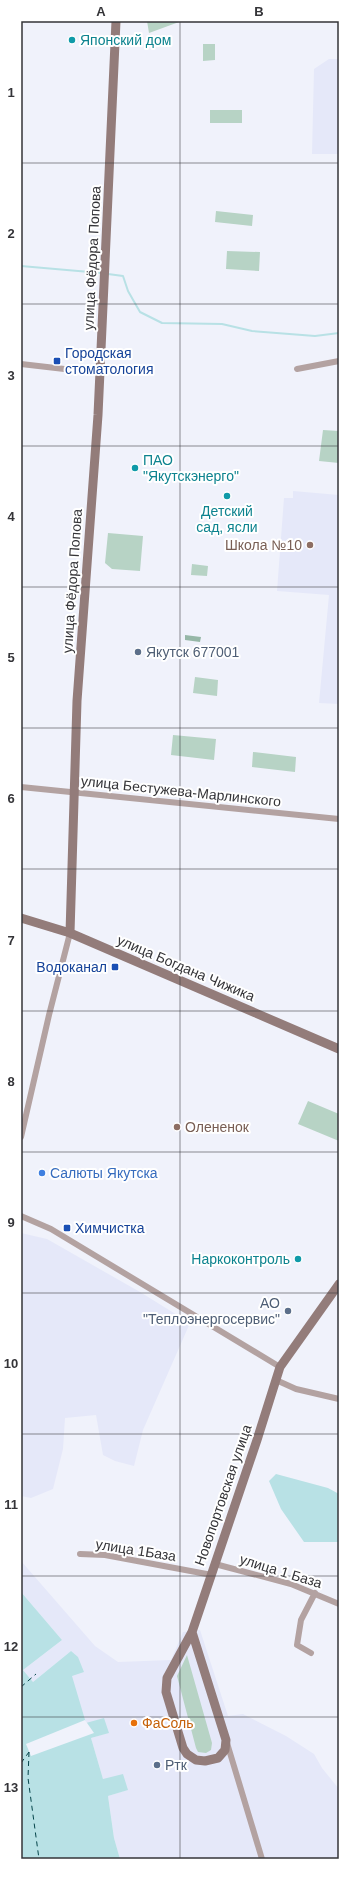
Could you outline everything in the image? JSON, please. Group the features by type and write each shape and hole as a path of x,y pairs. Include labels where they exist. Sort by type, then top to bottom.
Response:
{"street":[{"name":"улица Фёдора Попова","path":"21,1138 49,1015 70,933 81,631 98,422 104,273 111,167 116,21"},
{"path":"297,369 339,361"},
{"path":"21,364 99,373"},
{"name":"улица Бестужева-Марлинского","path":"21,787 339,819"},
{"name":"улица Богдана Чижика","path":"21,918 70,933 339,1049"},
{"path":"21,1216 51,1229 280,1367"},
{"name":"Новопортовская улица","path":"226,1740 225,1750 218,1758 205,1761 191,1757 183,1748 166,1692 167,1678 192,1632 280,1367 339,1284"},
{"path":"276,1380 296,1389 339,1398"},
{"name":"улица 1База","path":"80,1554 105,1555 212,1575"},
{"name":"улица 1 База","path":"215,1564 291,1584 339,1604"},
{"path":"311,1653 297,1645 301,1620 314,1593"},
{"path":"192,1632 226,1740 232,1754 262,1859"}],"shaded area":[{"path":"329,59 339,59 339,154 312,154 314,69"},
{"name":"Школа №10","path":"293,491 339,495 339,704 319,703 329,595 277,591 284,498 293,498"},
{"path":"21,1233 47,1239 140,1292 190,1323 143,1430 134,1466 115,1461 103,1455 96,1415 65,1418 63,1449 53,1489 31,1498 21,1496"},
{"path":"276,1474 328,1488 339,1494 339,1542 304,1542 281,1509 269,1481"},
{"path":"21,1561 95,1646 118,1662 171,1660 183,1632 200,1630 228,1716 243,1714 286,1736 314,1754 322,1768 339,1789 339,1859 120,1859 114,1838 108,1796 127,1790 103,1779 91,1738 108,1733 86,1724 71,1676 71,1651 33,1682 23,1670 62,1640 21,1592"},
{"path":"21,1592 62,1640 23,1670 33,1682 71,1651 78,1657 84,1672 72,1676 86,1723 104,1718 109,1733 91,1738 103,1779 123,1774 128,1790 108,1796 114,1838 120,1859 21,1859"}],"green space":[{"path":"147,21 179,21 179,22 149,33"},
{"path":"203,44 215,44 215,60 203,61"},
{"path":"210,110 242,110 242,123 210,123"},
{"path":"216,211 253,215 252,226 215,222"},
{"path":"227,251 260,252 259,271 226,269"},
{"path":"323,430 339,431 339,463 319,461"},
{"path":"108,533 143,536 140,571 112,569 105,563"},
{"path":"192,564 208,566 207,576 191,575"},
{"path":"185,635 201,637 200,642 185,640"},
{"path":"195,677 218,680 217,696 193,693"},
{"path":"173,735 216,739 214,760 171,755"},
{"path":"253,752 296,757 295,772 252,767"},
{"path":"308,1101 339,1114 339,1141 298,1124"},
{"path":"187,1655 212,1743 211,1750 206,1753 198,1752 196,1748 177,1676"}],"pier":[{"path":"85,1720 94,1733 31,1756 26,1744"}],"waterway":[{"path":"21,266 101,273"},
{"path":"108,274 123,276 128,291 140,312 162,323 222,324 252,331 315,336 339,333"}],"ferry route":[{"path":"21,1687 36,1674"},
{"path":"29,1752 28,1778 39,1859"},
{"path":"21,1763 29,1752"}],"place":[{"name":"Японский дом","path":"72,40"},
{"name":"Городская стоматология","path":"57,361"},
{"name":"ПАО \"Якутскэнерго\"","path":"135,468"},
{"name":"Детский сад, ясли","path":"227,496"},
{"name":"Школа №10","path":"310,545"},
{"name":"Якутск 677001","path":"138,652"},
{"name":"Водоканал","path":"115,967"},
{"name":"Олененок","path":"177,1127"},
{"name":"Салюты Якутска","path":"42,1173"},
{"name":"Химчистка","path":"67,1228"},
{"name":"Наркоконтроль","path":"298,1259"},
{"name":"АО \"Теплоэнергосервис\"","path":"288,1311"},
{"name":"ФаСоль","path":"134,1723"},
{"name":"Ртк","path":"157,1765"}]}
